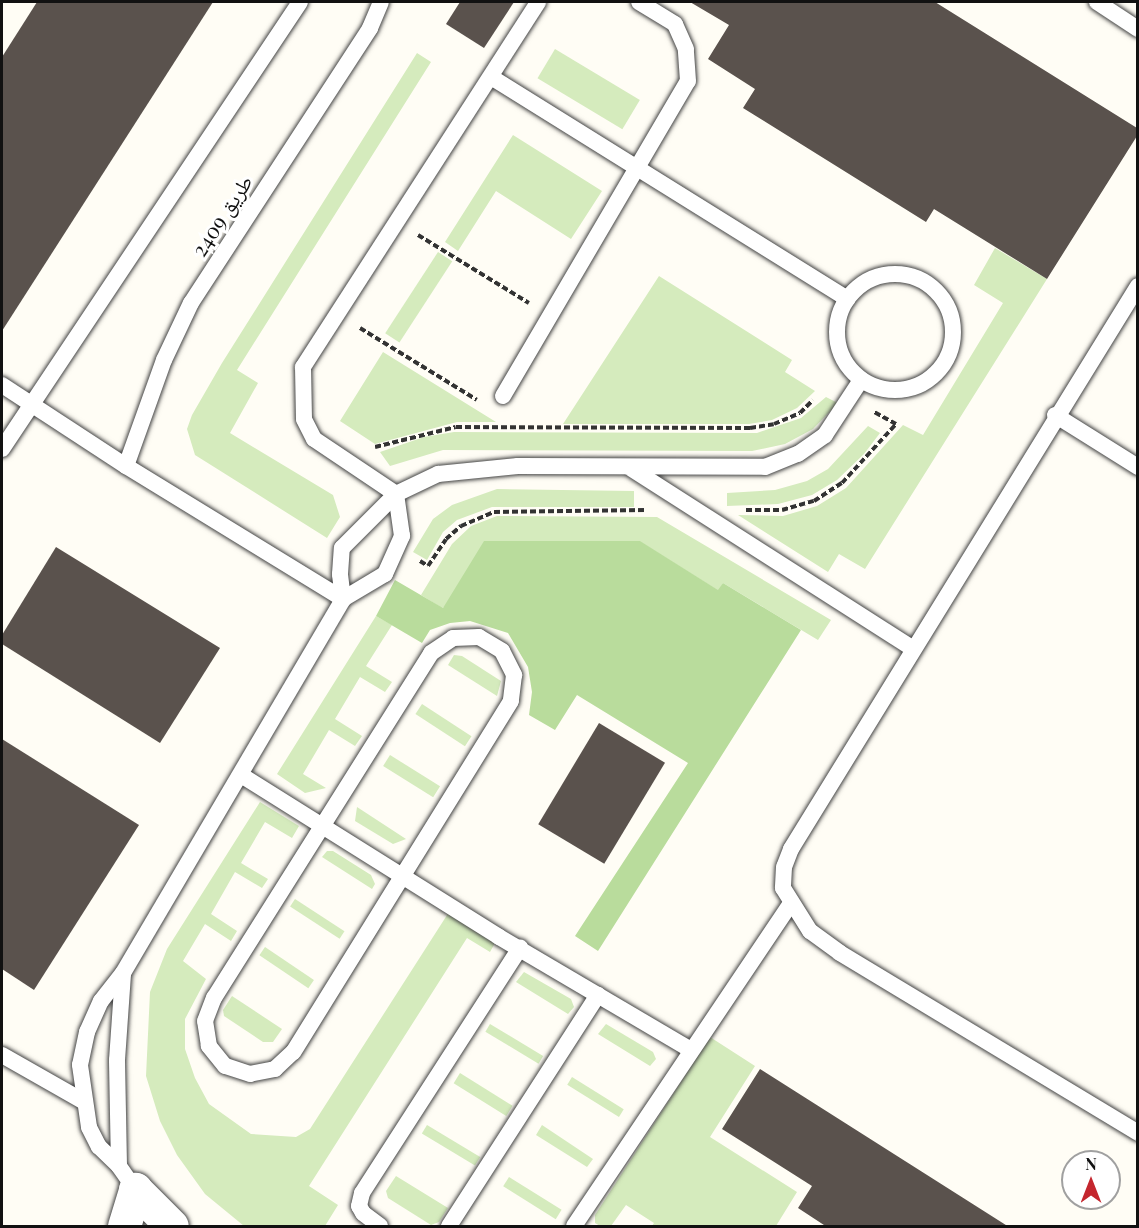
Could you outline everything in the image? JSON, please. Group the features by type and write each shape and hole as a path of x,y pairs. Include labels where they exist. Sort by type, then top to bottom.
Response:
{"street":[{"path":"124,1227 127,1178"},
{"path":"127,1178 172,1227"}],"lane":[{"path":"2,449 30,403 300,2"},
{"name":"طريق 2409","path":"126,466 168,350 191,303 370,28 381,2"},
{"path":"127,1178 99,1147 83,1101 80,1065 87,1032 101,1000 123,973 343,599 385,574 396,556 402,536 396,494 314,439 304,419 303,366 538,2"},
{"path":"503,396 688,81 686,49 675,24 639,2"},
{"path":"1097,2 1137,29"},
{"path":"491,76 847,299"},
{"path":"876,277 912,277 928,285 942,298 954,332 943,366 930,379 896,391 861,380 844,360 836,333 847,299 860,286 876,277"},
{"path":"1137,286 1055,415 791,849 784,867 783,888 790,904 810,931 840,953 1137,1133"},
{"path":"343,599 340,574 342,548 396,494 438,474 480,469 748,469 782,462 825,435 861,380"},
{"path":"2,385 126,466 343,599"},
{"path":"1055,415 1137,467"},
{"path":"632,469 913,649"},
{"path":"453,638 479,638 502,651 514,675 511,701 403,876 294,1052 275,1069 266,1071 250,1074 225,1066 209,1046 205,1021 208,1013 431,653 453,638"},
{"path":"241,775 520,948 689,1049"},
{"path":"574,1227 689,1049 790,904"},
{"path":"380,1227 363,1213 359,1206 362,1193 520,948"},
{"path":"123,973 117,1060 127,1178"},
{"path":"449,1227 598,995"},
{"path":"2,1055 83,1101"}],"path":[{"path":"397,222 549,315"},
{"path":"337,314 471,398 487,403 503,396"},
{"path":"350,463 376,446 456,426 750,428 774,424 800,413 826,387 849,398"}],"green space":[{"path":"555,49 640,100 622,129 537,78"},
{"path":"417,53 431,62 237,370 258,383 230,433 333,495 340,517 327,538 195,455 187,429 192,415 222,363"},
{"path":"513,135 602,191 571,239 496,191 458,251 445,242"},
{"path":"995,248 1047,279 865,569 839,554 828,572 738,515 783,516 817,506 846,488 903,425 923,435 1003,303 974,285"},
{"path":"438,252 452,261 399,343 385,333"},
{"path":"659,276 792,360 785,372 815,391 797,408 772,420 749,424 563,424"},
{"path":"383,352 496,422 457,422 375,444 340,421"},
{"path":"826,397 838,403 813,429 785,444 752,451 443,450 390,466 380,452 424,437 454,432 757,433 801,418"},
{"path":"868,426 880,433 864,454 837,480 812,495 778,504 727,506 727,493 775,490 807,481 828,469"},
{"path":"497,489 634,491 634,507 492,507 457,520 443,532 427,560 413,552 433,519 452,505"},
{"path":"497,516 657,517 831,620 818,640 723,583 719,591 639,541 442,608 421,595 452,544 471,526"},
{"path":"484,541 640,541 718,590 723,583 801,630 598,951 575,936 688,763 577,695 555,730 529,715 532,692 528,667 508,633 470,621 450,623 430,630 422,643 376,616 395,580 443,608"},
{"path":"376,616 392,625 366,666 392,682 385,692 360,677 335,719 362,736 355,746 329,730 303,774 326,788 305,793 277,774"},
{"path":"454,655 462,656 501,681 497,696 448,665"},
{"path":"422,704 471,736 465,746 415,714"},
{"path":"390,755 440,786 433,797 383,766"},
{"path":"260,802 299,826 292,838 265,822 241,863 268,879 262,888 235,872 211,914 237,931 231,941 205,924 183,961 206,979 185,1019 185,1049 195,1078 209,1104 251,1134 296,1137 310,1129 449,912 496,941 490,952 467,938 309,1186 338,1205 325,1226 244,1226 205,1194 177,1155 160,1121 146,1076 150,992 167,949"},
{"path":"357,807 406,839 393,844 355,821"},
{"path":"327,851 333,851 371,875 375,884 372,889 322,857"},
{"path":"295,899 344,931 340,939 290,907"},
{"path":"265,947 314,980 308,988 259,955"},
{"path":"524,972 571,999 574,1007 568,1014 516,982"},
{"path":"232,996 282,1029 273,1042 263,1042 224,1016 223,1010"},
{"path":"490,1024 543,1056 539,1064 485,1032"},
{"path":"606,1024 653,1052 656,1059 650,1066 598,1034"},
{"path":"710,1037 755,1066 710,1137 797,1192 776,1226 652,1226 654,1223 626,1205 611,1226 600,1226 595,1223 595,1215"},
{"path":"460,1073 513,1106 506,1116 454,1083"},
{"path":"572,1077 624,1109 619,1117 567,1085"},
{"path":"427,1125 480,1157 475,1166 422,1134"},
{"path":"542,1125 593,1159 587,1167 536,1135"},
{"path":"396,1176 448,1208 439,1222 431,1225 388,1198 386,1191"},
{"path":"509,1177 562,1210 556,1219 503,1186"}],"building":[{"path":"37,2 213,2 2,331 2,57"},
{"path":"460,2 514,2 484,48 446,24"},
{"path":"690,2 935,2 1137,128 1137,136 1047,279 934,209 926,222 743,108 755,89 708,59 729,25"},
{"path":"56,547 220,648 160,743 2,644 2,635"},
{"path":"599,723 665,763 604,864 538,824"},
{"path":"2,739 139,825 34,990 2,969"},
{"path":"760,1069 1009,1227 827,1227 798,1208 812,1186 722,1129"}]}
